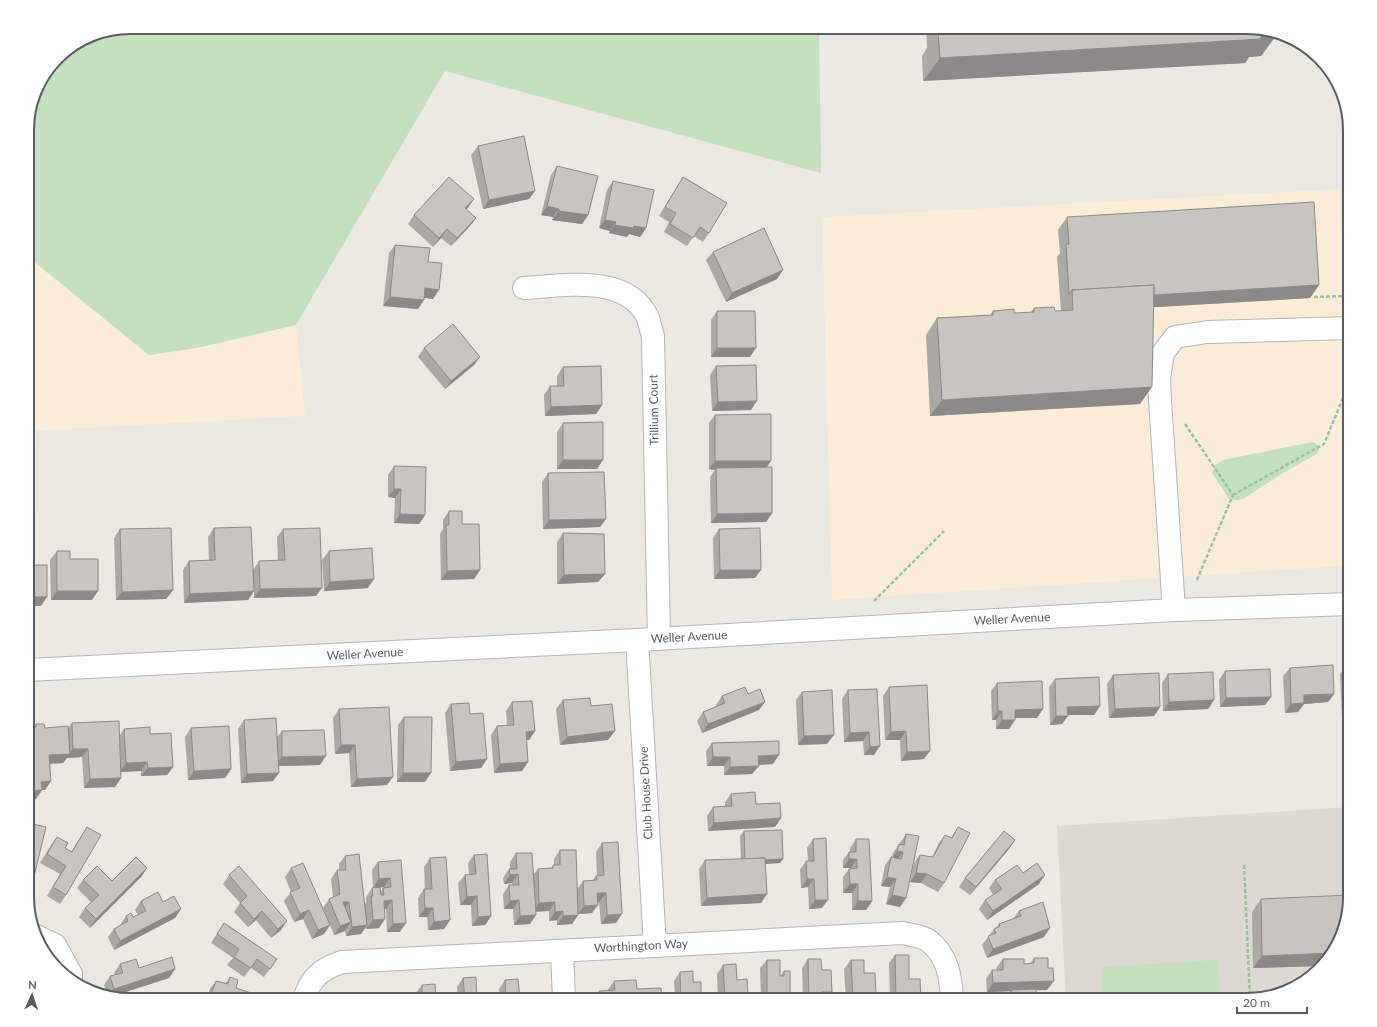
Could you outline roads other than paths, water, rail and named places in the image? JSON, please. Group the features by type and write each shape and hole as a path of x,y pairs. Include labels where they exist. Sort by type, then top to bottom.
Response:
{"street":[{"name":"Trillium Court","path":"524,288 590,285 617,290 635,301 648,318 653,336 659,639"},
{"path":"1174,610 1159,378 1163,353 1175,337 1207,332 1343,328"},
{"name":"Weller Avenue","path":"34,670 659,639 1174,610 1343,604"},
{"name":"Club House Drive","path":"638,640 655,946"},
{"name":"Worthington Way","path":"306,993 307,989 316,977 327,967 342,962 903,933 929,940 946,960 952,993"},
{"path":"44,940 55,945 69,971"},
{"path":"562,950 564,993"}]}
